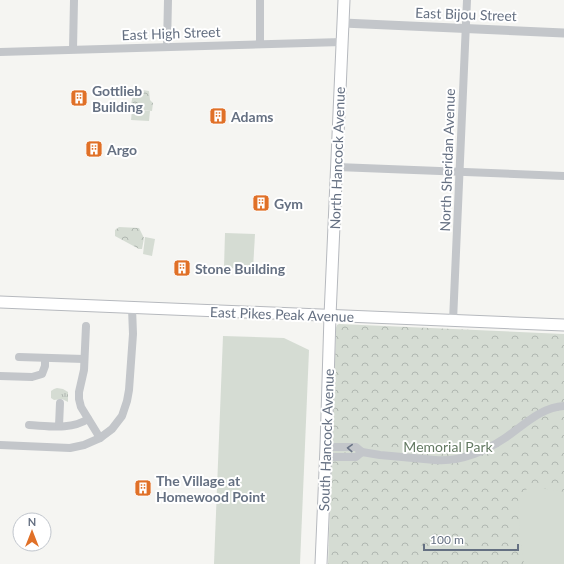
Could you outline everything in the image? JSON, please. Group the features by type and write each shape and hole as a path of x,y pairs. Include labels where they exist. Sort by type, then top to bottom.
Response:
{"main road":[{"name":"North Hancock Avenue","path":"330,316 344,0"},
{"name":"East Pikes Peak Avenue","path":"0,302 564,325"},
{"name":"South Hancock Avenue","path":"321,564 330,316"}],"street":[{"path":"73,49 74,0"},
{"path":"167,46 168,0"},
{"path":"260,0 260,43"},
{"name":"North Sheridan Avenue","path":"453,321 467,0"},
{"name":"East Bijou Street","path":"343,23 564,32"},
{"name":"East High Street","path":"0,52 260,43 342,42"},
{"path":"337,167 564,176"},
{"path":"0,445 70,448 84,445 100,438 112,429 122,416 127,401 133,334 132,308"},
{"path":"86,326 84,370 79,399 81,407 100,438"},
{"path":"19,357 84,359"},
{"path":"0,376 32,376 42,374 45,366 45,358"},
{"path":"59,426 60,403"},
{"path":"326,452 356,447 362,452 380,455 443,461 457,459 469,456 504,439 544,411 558,406 564,406"},
{"path":"29,425 71,426 82,423 88,419"}],"green space":[{"path":"134,90 149,91 150,100 153,103 152,111 130,109"},
{"path":"132,110 150,111 149,121 131,120"},
{"path":"119,227 139,228 144,238 142,249 139,249 115,236 115,230"},
{"path":"225,233 255,234 253,269 224,268"},
{"path":"145,237 155,239 152,256 143,254"},
{"name":"Memorial Park","path":"339,324 564,334 564,564 328,564 336,328"},
{"path":"223,336 284,338 309,350 300,564 214,564"},
{"path":"57,388 68,392 68,402 62,399 54,400 51,398 51,391"},
{"path":"535,487 564,492 564,564 524,564 520,538 518,502 524,491"}],"place":[{"name":"Gottlieb Building","path":"79,98"},
{"name":"Adams","path":"218,116"},
{"name":"Argo","path":"94,149"},
{"name":"Gym","path":"261,203"},
{"name":"Stone Building","path":"182,268"},
{"name":"The Village at Homewood Point","path":"143,488"}]}
